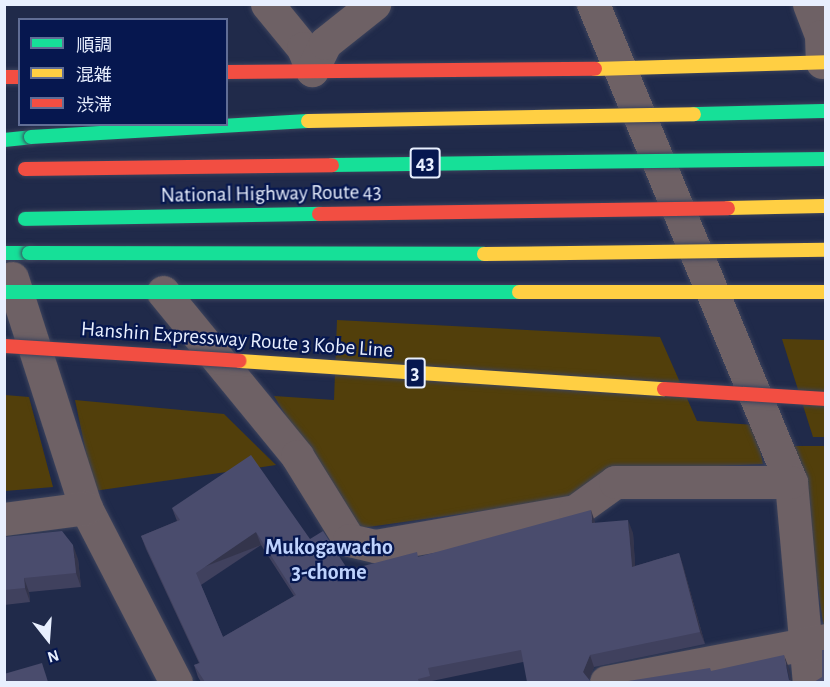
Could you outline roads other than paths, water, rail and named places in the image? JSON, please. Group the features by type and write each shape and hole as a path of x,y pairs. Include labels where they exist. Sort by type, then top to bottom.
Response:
{"highway":[{"path":"228,72 617,69 824,62"},
{"path":"228,126 307,121 825,111"},
{"path":"4,140 221,126"},
{"name":"National Highway Route 43","path":"20,169 825,159"},
{"name":"National Highway Route 43","path":"20,219 825,206"},
{"path":"13,274 310,256 825,250"},
{"path":"13,274 163,292 710,290 825,292"},
{"name":"Hanshin Expressway Route 3 Kobe Line","path":"4,341 825,392"},
{"name":"Hanshin Expressway Route 3 Kobe Line","path":"4,346 825,399"}],"street":[{"path":"267,4 303,48 312,70"},
{"path":"312,70 325,43 374,4"},
{"path":"593,4 617,69 790,482 816,641 809,682"},
{"path":"809,4 821,36 824,62"},
{"path":"13,274 86,508 176,682"},
{"path":"163,292 297,456 349,540 375,546 575,511 615,482 790,482"},
{"path":"4,519 86,508"},
{"path":"606,682 816,641"}],"district":[{"name":"Mukogawacho 3-chome","path":"329,560"}]}
